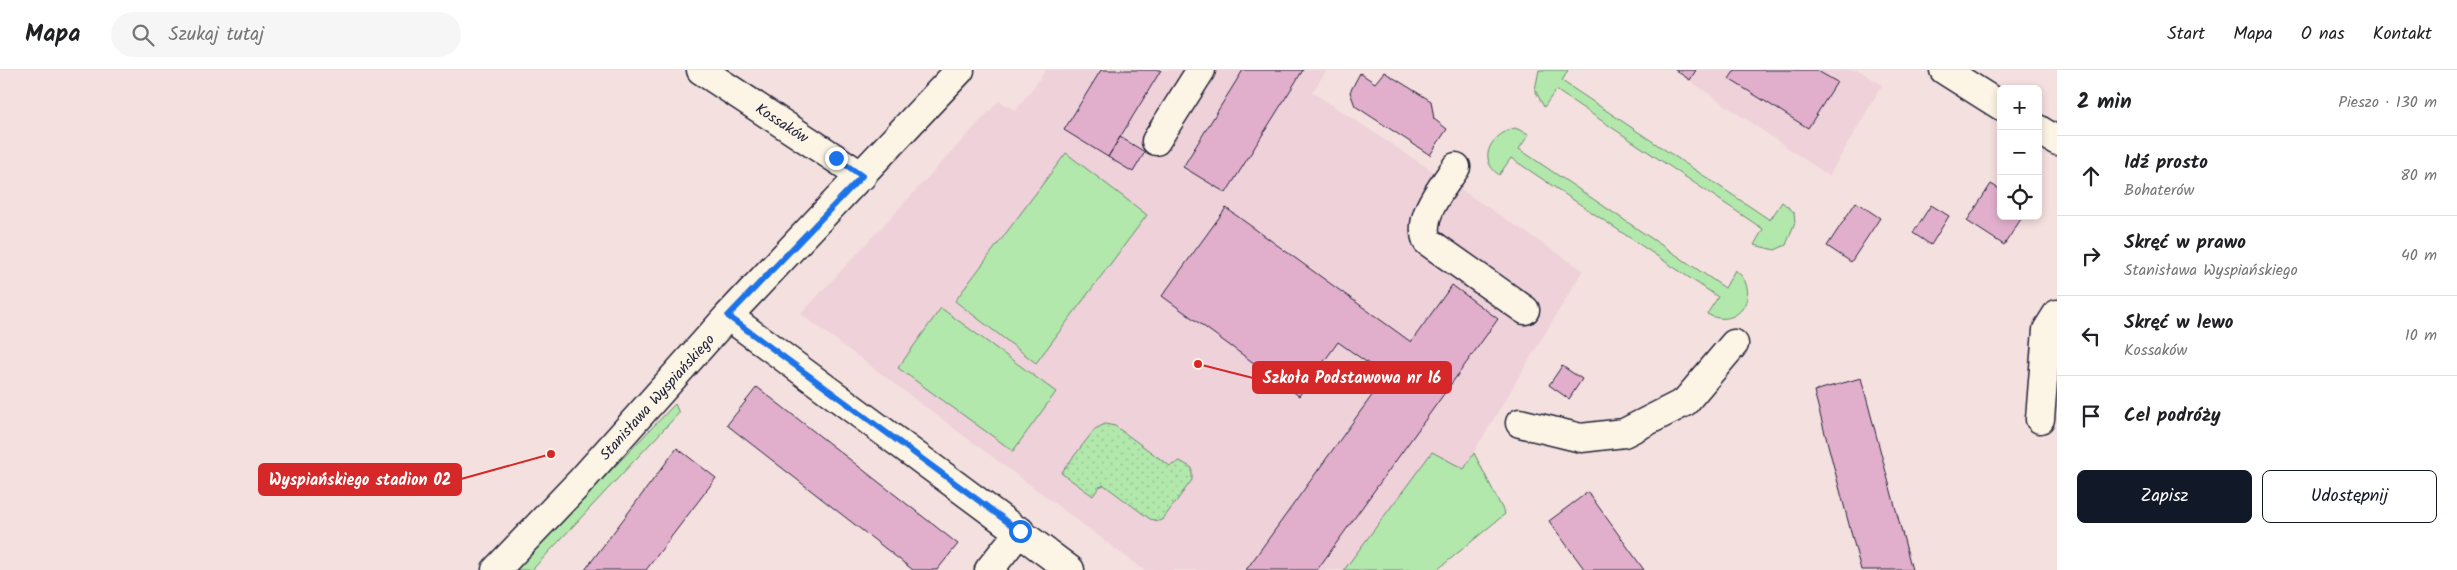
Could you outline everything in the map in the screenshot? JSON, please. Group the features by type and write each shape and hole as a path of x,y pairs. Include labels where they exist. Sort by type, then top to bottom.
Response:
{"street":[{"name":"Kossaków","path":"701,70 862,176"},
{"name":"Stanisława Wyspiańskiego","path":"496,570 580,482 728,316 960,70"},
{"path":"1156,141 1201,70"},
{"path":"1944,70 1997,103"},
{"path":"2040,130 2057,141"},
{"path":"1456,167 1427,216 1424,225 1427,241 1525,310"},
{"path":"2040,419 2047,330 2057,314"},
{"path":"728,316 1070,570"},
{"path":"1520,423 1581,438 1624,433 1685,402 1734,344"},
{"path":"989,570 1020,531"}],"shaded area":[{"path":"1046,70 1327,70 1312,92 1583,270 1403,570 1144,570 801,314 999,101 1016,111"},
{"path":"1674,70 1858,70 1882,85 1829,176"}],"green space":[{"path":"1539,70 1568,70 1562,81 1770,220 1782,202 1794,212 1795,222 1786,245 1775,250 1754,245 1763,229 1556,90 1544,107 1535,90"},
{"path":"1515,128 1529,134 1519,149 1725,288 1735,270 1743,278 1747,288 1744,306 1738,313 1729,318 1719,318 1707,314 1718,297 1511,158 1499,175 1492,168 1489,161 1490,147 1500,135"},
{"path":"1066,153 1147,215 1036,363 955,301"},
{"path":"941,308 1056,392 1013,451 898,368"},
{"path":"675,404 679,413 532,570 515,570"},
{"path":"1105,424 1115,426 1170,466 1180,461 1192,468 1192,480 1163,519 1159,521 1150,519 1104,485 1099,487 1093,496 1061,473 1095,429"},
{"path":"1432,452 1464,469 1474,453 1505,514 1437,570 1344,570"}],"building":[{"path":"1101,70 1161,70 1108,157 1064,130"},
{"path":"1243,70 1303,70 1226,193 1183,167"},
{"path":"1675,70 1696,70 1690,80"},
{"path":"1735,70 1816,70 1837,82 1808,128 1729,79"},
{"path":"1384,72 1431,101 1434,119 1447,129 1430,155 1355,106 1350,92 1360,73 1375,83"},
{"path":"1120,137 1145,152 1133,172 1108,157"},
{"path":"1991,184 1997,188 1997,220 2020,220 2004,245 1967,221"},
{"path":"1856,202 1880,218 1851,262 1827,246"},
{"path":"1931,205 1949,216 1931,245 1913,233"},
{"path":"1226,208 1411,342 1452,285 1498,319 1317,570 1246,570 1386,376 1338,342 1299,396 1162,296"},
{"path":"1562,366 1582,379 1569,399 1549,385"},
{"path":"1861,378 1912,570 1861,570 1814,391"},
{"path":"757,387 958,544 937,570 913,570 727,425"},
{"path":"677,448 716,478 646,570 585,570"},
{"path":"1588,492 1644,570 1585,570 1549,521"}],"place":[{"name":"Szkoła Podstawowa nr 16","path":"1198,364"},
{"name":"Wyspiańskiego stadion 02","path":"551,454"}],"route":[{"path":"836,158 862,176 728,316 1020,531"}]}
